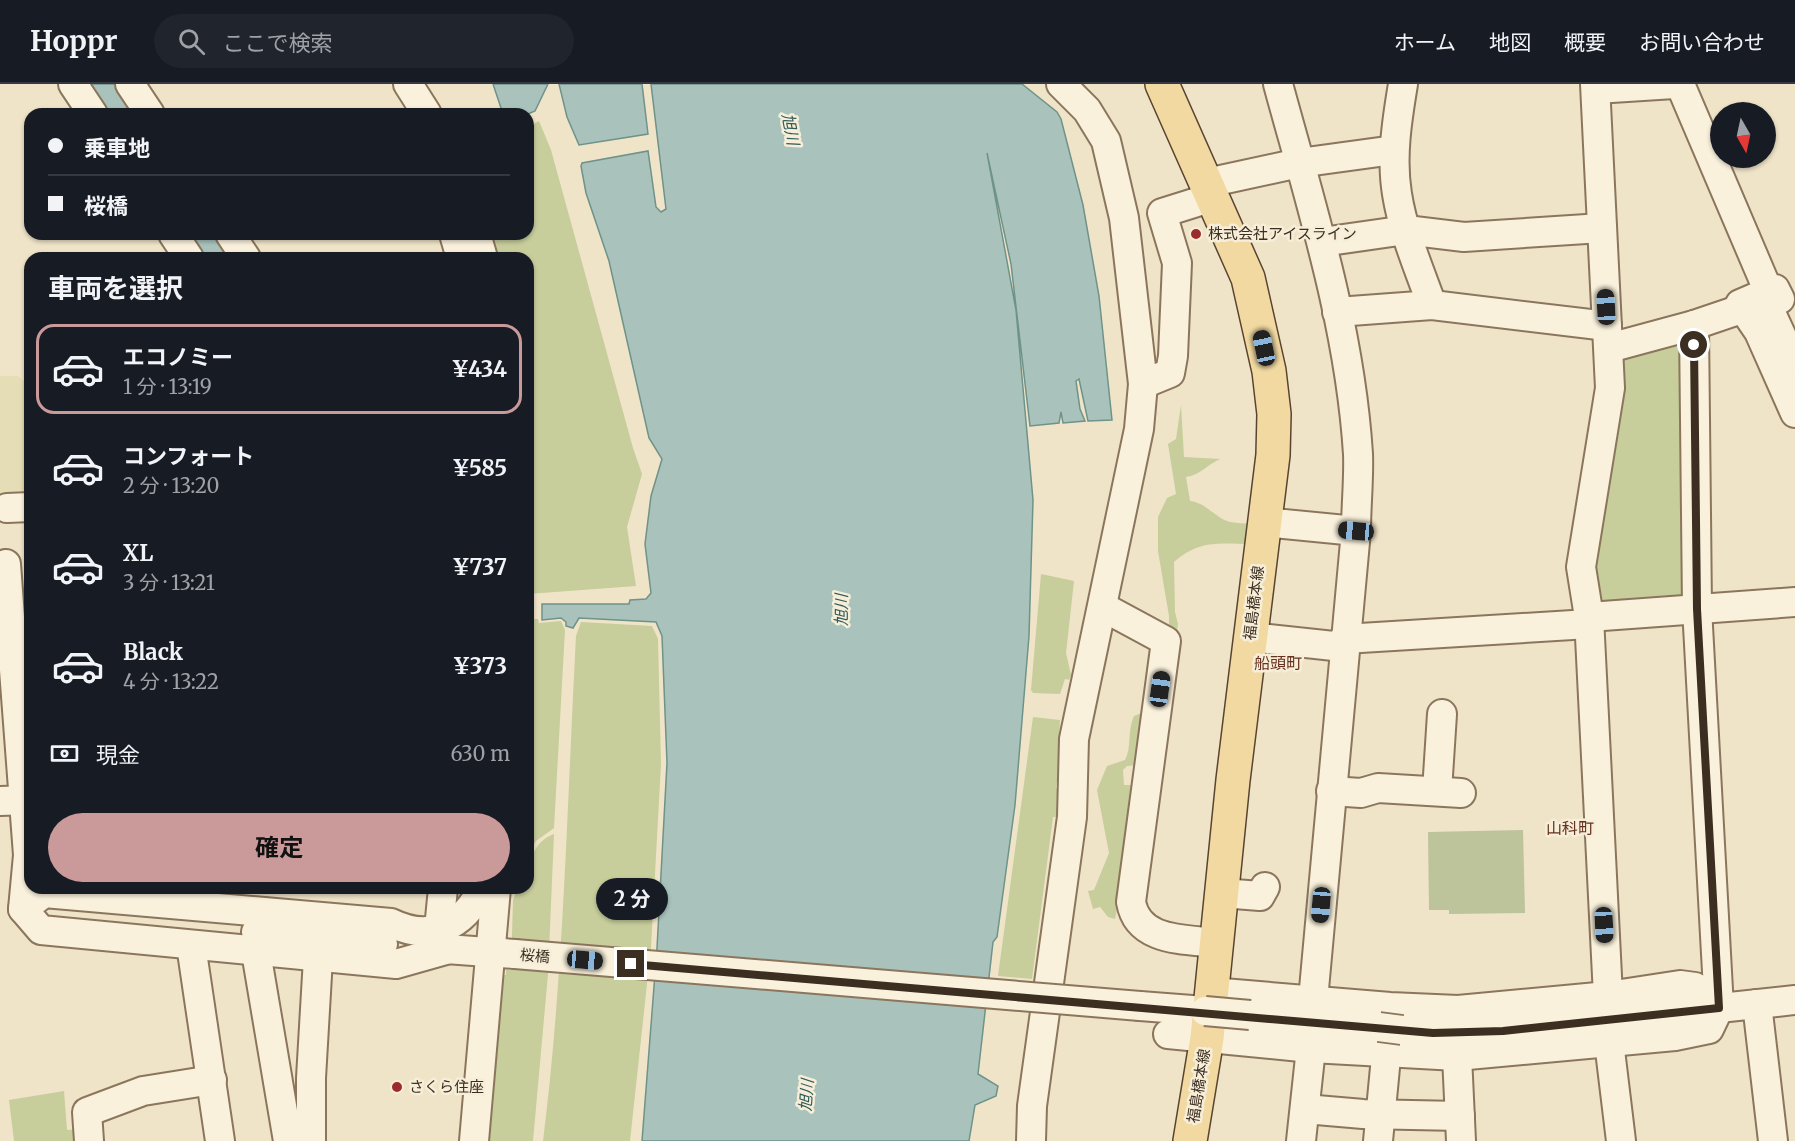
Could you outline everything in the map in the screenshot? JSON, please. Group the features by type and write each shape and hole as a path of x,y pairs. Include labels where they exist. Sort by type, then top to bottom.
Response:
{"main road":[{"name":"福島橋本線","path":"1162,84 1248,278 1269,371 1274,432 1208,1014 1190,1141"}],"street":[{"path":"73,84 89,108"},
{"path":"130,84 146,108"},
{"path":"406,84 412,108"},
{"path":"406,84 423,108"},
{"path":"428,84 436,108"},
{"path":"1031,1141 1035,1083 1072,817 1074,739 1139,429 1143,384 1124,218 1107,141 1087,110 1061,84"},
{"path":"1278,84 1322,242 1337,312 1358,454 1356,531 1343,643 1313,999"},
{"path":"1403,84 1394,150 1396,193 1406,230 1432,304"},
{"path":"1608,996 1589,621 1581,567 1610,388 1596,87 1674,84"},
{"path":"1680,84 1760,300 1794,350"},
{"path":"1143,384 1170,373 1173,357 1177,263 1162,213 1210,190 1299,163 1394,150"},
{"path":"1322,242 1406,230 1464,237 1602,228"},
{"path":"1337,312 1432,304 1608,337 1694,325 1760,300"},
{"path":"1760,300 1759,332 1795,413"},
{"path":"1168,1034 1208,1014 1313,999 1457,1056 1675,1036 1709,1029 1719,1008 1697,609 1694,325"},
{"path":"1264,522 1356,531"},
{"path":"12,563 18,800 24,826"},
{"path":"1250,637 1343,643 1697,609 1795,602"},
{"path":"1103,607 1166,641 1131,902 1133,914 1137,922 1155,935 1216,943"},
{"path":"1331,791 1361,793 1378,788 1449,792 1442,714"},
{"path":"12,908 24,866"},
{"path":"1222,893 1260,896 1265,887"},
{"path":"12,908 42,894"},
{"path":"79,894 183,897 391,922 402,938"},
{"path":"443,894 444,939"},
{"path":"12,908 41,930 396,964 444,939 478,894"},
{"path":"474,1141 504,953 497,894"},
{"path":"12,908 91,918 402,938"},
{"name":"桜橋","path":"402,938 444,939 504,953 1140,1006 1208,1014"},
{"path":"191,945 220,1141"},
{"path":"256,952 288,1141"},
{"path":"311,1141 311,1078 318,958"},
{"path":"1208,1014 1311,1048 1458,1010 1687,986 1705,992 1719,1008"},
{"path":"1208,1014 1389,1029 1470,1033 1795,1000"},
{"path":"1757,1004 1773,1141"},
{"path":"1380,1127 1389,1029"},
{"path":"1610,1042 1621,1141"},
{"path":"1301,1141 1311,1048"},
{"path":"1305,1109 1380,1127 1460,1129 1457,1056"},
{"path":"89,1141 87,1112 143,1091 212,1080"}],"shaded area":[{"path":"0,376 18,376 24,382 24,504 0,506"}],"green space":[{"path":"539,121 551,150 642,474 627,527 636,586 534,594 534,252 496,252 494,240 534,240 534,124"},
{"path":"1681,337 1690,592 1679,602 1605,606 1595,599 1591,567 1620,366 1627,354"},
{"path":"1181,405 1184,457 1220,459 1186,477 1190,501 1200,504 1227,521 1255,524 1252,544 1202,546 1193,549 1174,562 1175,612 1178,624 1170,681 1169,616 1158,551 1158,517 1167,498 1176,494 1168,444 1176,439"},
{"path":"1041,574 1074,581 1066,653 1071,675 1069,680 1065,679 1060,694 1033,693 1031,690"},
{"path":"534,619 538,619 539,623 561,621 565,630 554,828 534,844"},
{"path":"581,622 652,626 658,639 661,764 651,947 630,1141 543,1141 556,1015 576,636"},
{"path":"1142,713 1148,716 1137,765 1127,766 1123,770 1124,785 1140,785 1115,919 1108,917 1100,907 1093,909 1088,891 1094,890 1109,853 1097,790 1107,766 1125,760 1134,716"},
{"path":"1033,717 1060,720 1059,745 1065,756 1064,765 1059,765 1056,788 1061,789 1058,817 1053,817 1032,979 998,976"},
{"path":"1523,830 1525,913 1449,914 1449,910 1429,910 1428,832"},
{"path":"554,834 548,974 533,1141 488,1141 503,975 506,975 506,970 511,970 513,900 516,894 534,894 534,852 546,838"},
{"path":"64,1091 67,1130 84,1129 85,1141 14,1141 9,1100"}],"water":[{"path":"91,84 116,84 133,108 106,108"},
{"path":"493,84 548,84 535,111 534,108 501,108"},
{"path":"559,84 642,84 648,134 579,145 567,117"},
{"name":"旭川","path":"651,84 1022,84 1057,112 1061,119 1083,205 1099,296 1112,420 1088,421 1079,379 1076,381 1080,409 1085,421 1063,423 1061,412 1059,423 1030,426 1011,264 987,153 1016,310 1033,500 1029,636 1015,805 997,937 993,942 978,1074 998,1086 996,1096 975,1105 969,1141 642,1141 657,948 667,763 662,636 656,622 579,618 573,628 566,626 566,622 561,618 542,620 542,604 629,604 630,600 646,599 651,593 645,544 651,496 662,459 649,438 609,261 586,193 581,166 582,163 648,151 656,207 661,212 666,209"},
{"path":"193,240 221,240 229,252 201,252"}],"place":[{"name":"株式会社アイスライン","path":"1196,234"},
{"name":"さくら住座","path":"397,1087"}],"district":[{"name":"船頭町","path":"1278,663"},
{"name":"山科町","path":"1570,828"}],"route":[{"path":"631,964 1205,1011 1433,1033 1503,1031 1719,1008 1697,609 1694,345"}]}
